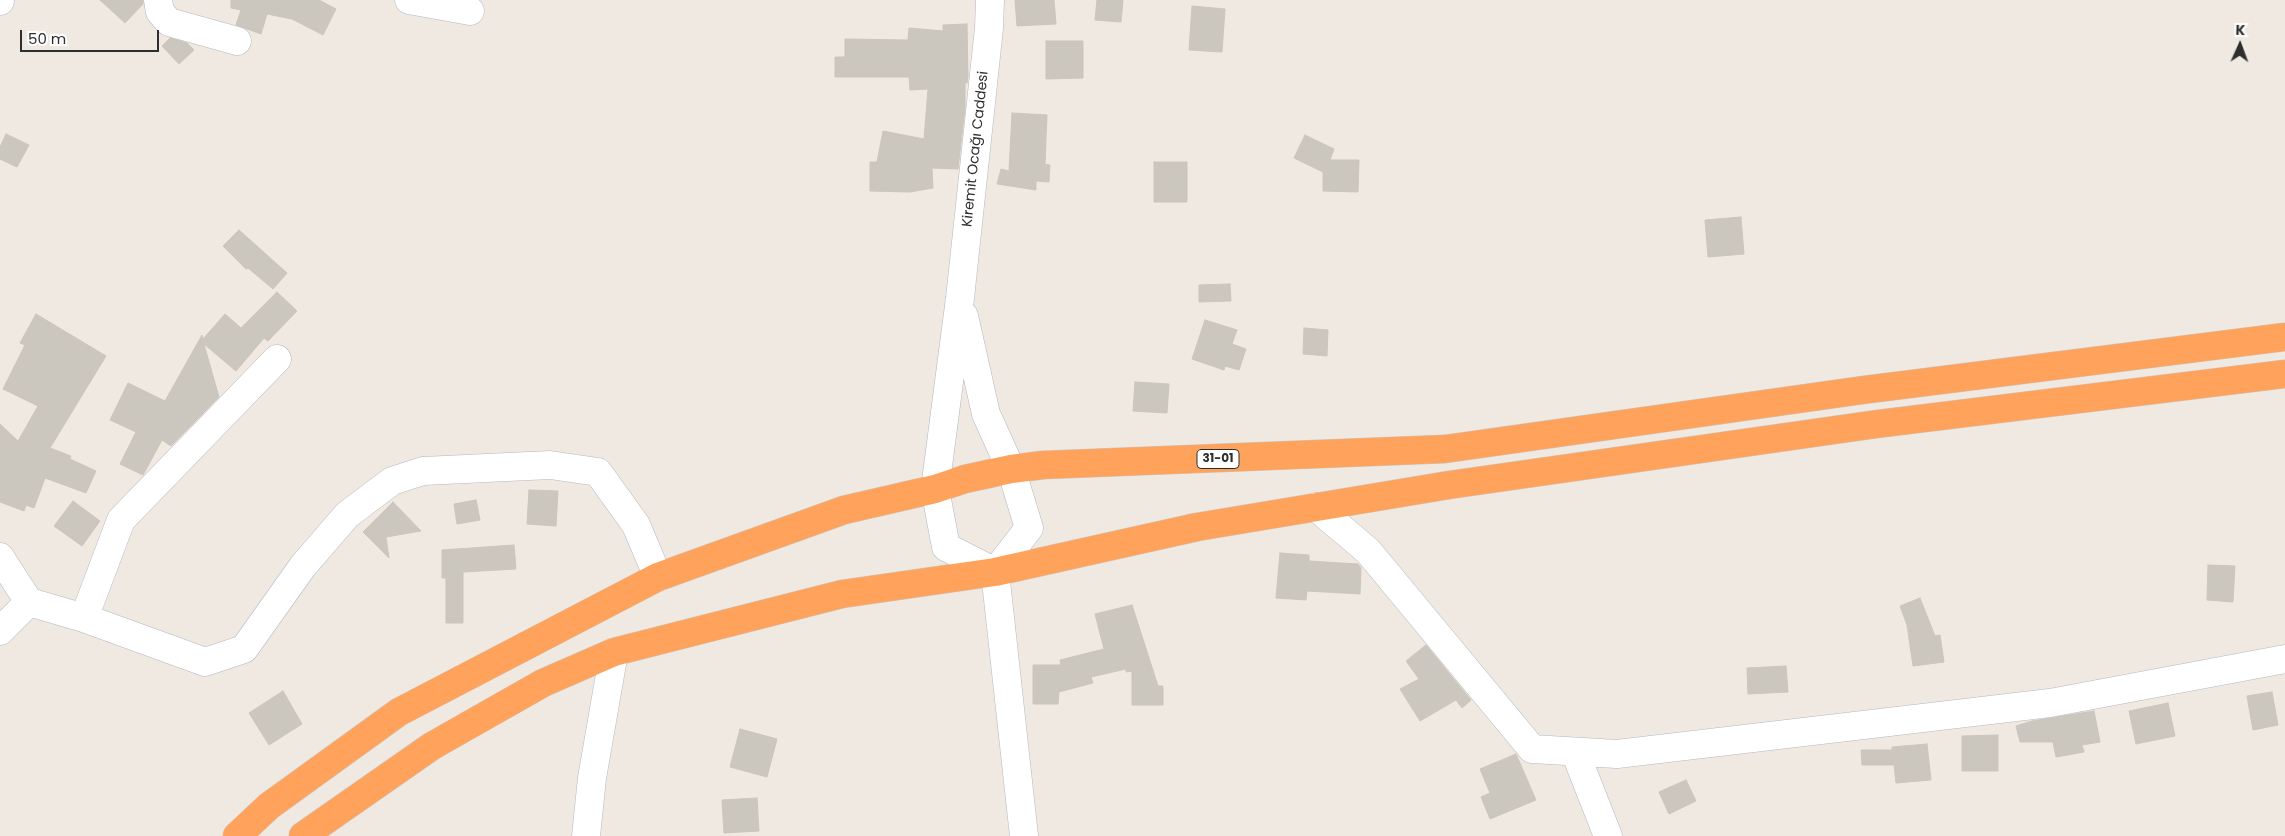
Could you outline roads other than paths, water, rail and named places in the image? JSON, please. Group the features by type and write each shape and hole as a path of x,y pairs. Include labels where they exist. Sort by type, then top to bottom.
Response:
{"highway":[{"name":"31-01","path":"237,836 269,806 399,712 658,577 844,510 935,489 965,479 1011,469 1043,465 1444,449 1873,389 2285,337"},
{"path":"303,836 432,746 543,683 614,652 842,594 995,572 1196,527 1448,484 1877,424 2285,374"}],"street":[{"path":"158,0 160,12 169,22 237,42"},
{"path":"409,0 470,11"},
{"name":"Kiremit Ocağı Caddesi","path":"990,0 989,28 960,298 935,489 946,547 995,572"},
{"path":"960,298 986,414 1011,469 1029,528 995,572 1024,836"},
{"path":"84,618 121,520 277,359"},
{"path":"0,557 29,602 84,618 205,662 244,649 303,566 347,515 392,481 423,472 550,466 598,472 636,526 658,577"},
{"path":"1316,507 1368,551 1532,749 1617,754 2050,703 2285,659"},
{"path":"0,631 29,602"},
{"path":"586,836 592,778 614,652"},
{"path":"1575,752 1608,836"}]}
